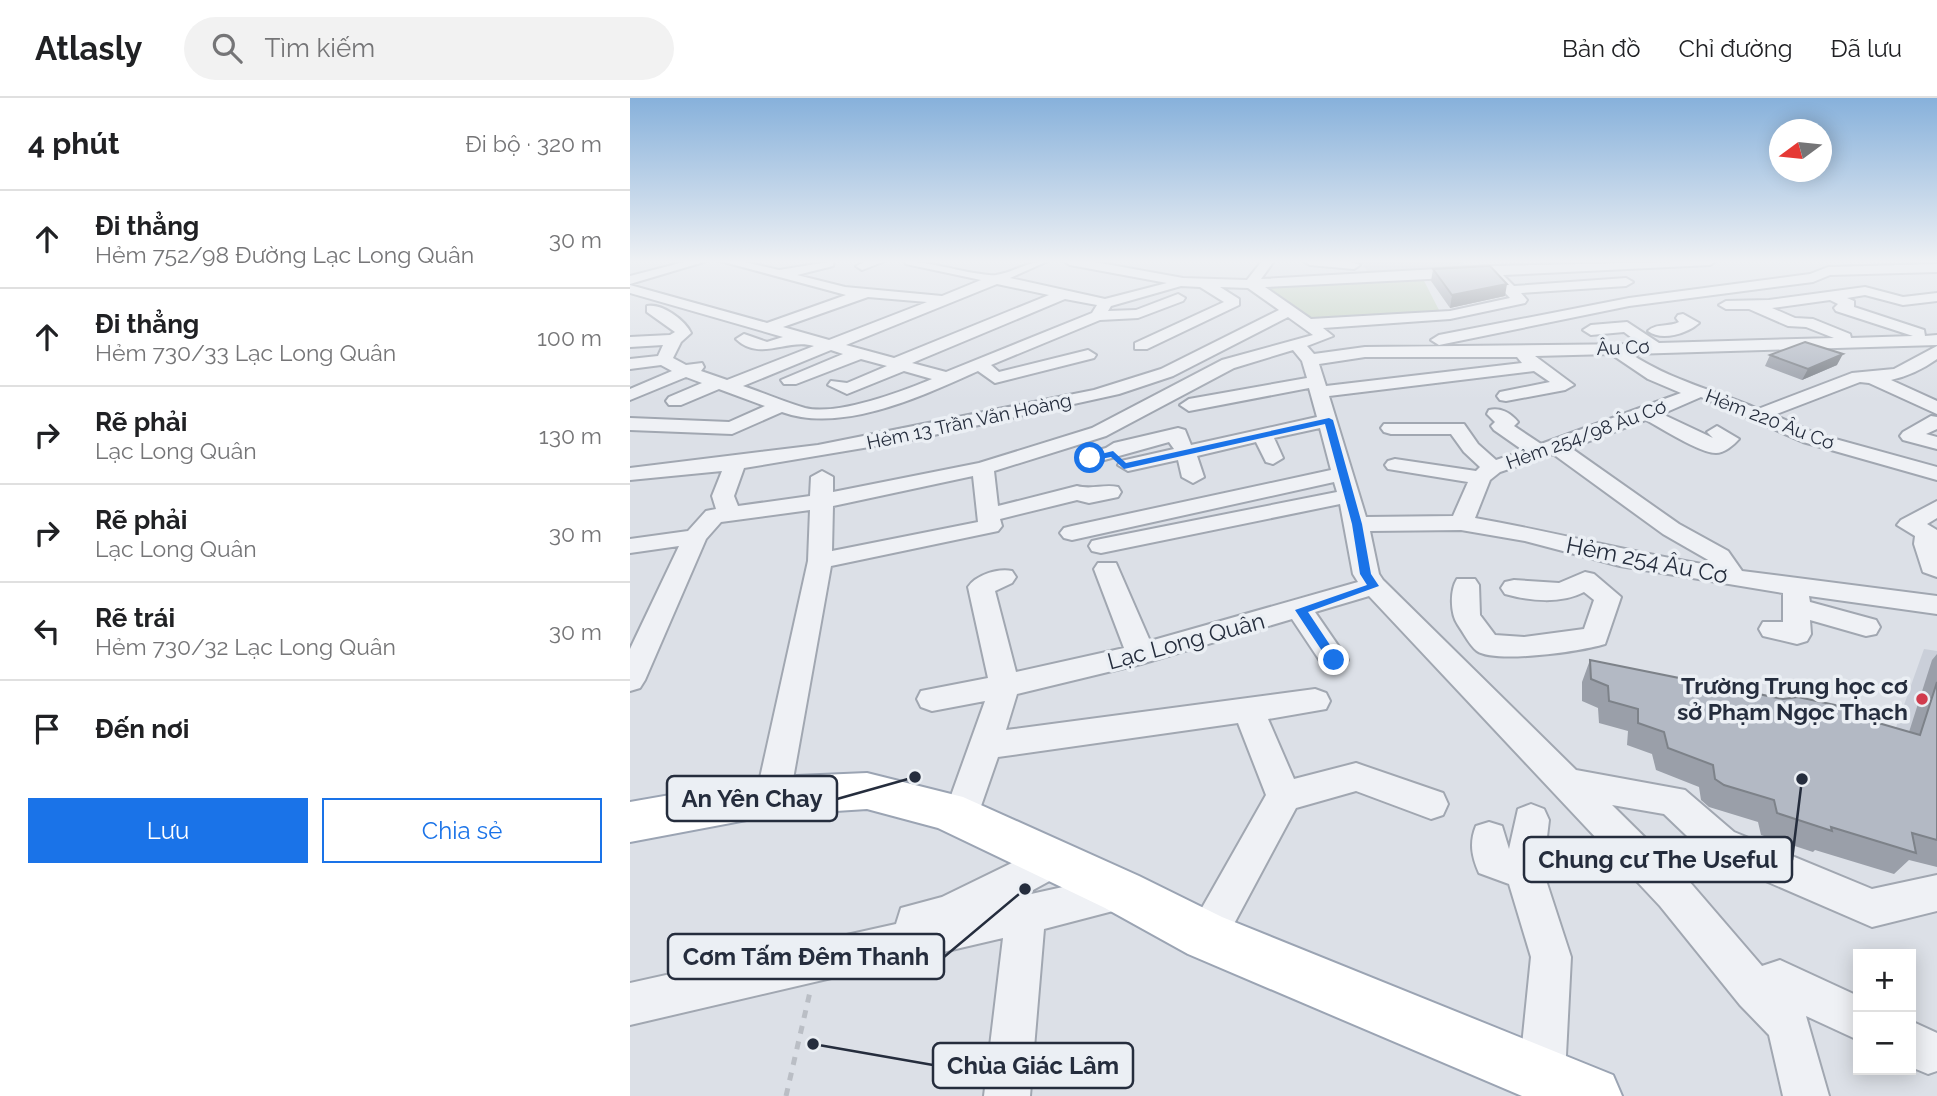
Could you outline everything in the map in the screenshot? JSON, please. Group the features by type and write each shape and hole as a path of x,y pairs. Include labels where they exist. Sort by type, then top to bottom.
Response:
{"main road":[{"path":"630,822 773,796 867,791 947,811 1122,892 1206,936 1592,1096"}],"street":[{"path":"634,391 664,360 674,340 684,333 680,326 656,308"},
{"path":"703,308 947,378"},
{"path":"740,318 776,308"},
{"path":"770,327 824,308"},
{"path":"634,391 693,373 725,375 830,345 936,308"},
{"path":"837,385 847,389 1022,308"},
{"path":"725,375 805,414 834,414 917,392 1106,308"},
{"path":"1141,346 1222,308"},
{"path":"1286,308 1291,311 1329,420 1357,524 1366,574 1374,586 1674,893 1755,990 1788,1024 1806,1096"},
{"path":"1189,405 1310,361 1374,322 1430,308"},
{"path":"1450,308 1467,312 1499,329 1565,385 1506,396"},
{"path":"1467,312 1487,308"},
{"path":"1411,353 1408,349 1414,345 1602,308"},
{"path":"1639,308 1661,319"},
{"path":"1639,308 1683,330 1681,327 1691,323 1696,313 1742,308"},
{"path":"1656,308 1661,319"},
{"path":"1668,372 1640,367 1603,347 1584,333 1627,327 1631,330 1692,308"},
{"path":"1739,308 1806,322 1855,341"},
{"path":"1789,308 1806,322"},
{"path":"1842,308 1937,339"},
{"name":"Hẻm 13 Trần Văn Hoàng","path":"630,474 735,464 829,449 1080,398 1148,380 1189,362 1271,317 1291,311"},
{"path":"744,339 767,347 857,313"},
{"path":"1765,329 1864,316"},
{"name":"Âu Cơ","path":"1310,361 1356,354 1529,356 1603,347 1661,319 1675,345 1937,339"},
{"path":"1353,332 1372,327 1374,322"},
{"path":"630,329 636,330 630,341 674,340"},
{"path":"1765,329 1801,342"},
{"path":"793,383 841,367 892,337"},
{"path":"1157,338 1211,350 1235,359"},
{"path":"1027,343 1052,364"},
{"path":"1755,416 1858,377 1875,379 1913,369 1937,351"},
{"path":"1356,354 1371,385"},
{"path":"980,364 995,378 1088,355"},
{"path":"674,401 759,356"},
{"path":"1189,362 1235,359 1310,361 1371,385 1412,381 1529,356"},
{"path":"630,680 642,629 695,537 714,516 823,489 983,468 1099,432 1235,359"},
{"path":"630,364 664,360 693,373"},
{"name":"Hẻm 220 Âu Cơ","path":"1668,372 1683,390 1701,391 1810,438 1937,474"},
{"path":"1875,379 1884,386 1937,408"},
{"path":"1412,381 1422,393 1448,393"},
{"name":"Hẻm 254/98 Âu Cơ","path":"1461,523 1487,473 1648,414 1701,391"},
{"path":"1532,393 1547,406"},
{"path":"630,424 732,428 782,405"},
{"path":"829,449 834,414"},
{"path":"1496,414 1508,422 1501,426 1548,450 1671,529 1719,556 1734,578"},
{"path":"1648,414 1716,447 1729,439 1717,432"},
{"path":"1090,458 1121,455 1180,443 1223,449 1262,434 1329,420"},
{"path":"1937,424 1931,422 1910,436 1937,443"},
{"path":"1391,428 1457,428 1487,473"},
{"path":"1180,443 1200,429"},
{"path":"1099,432 1121,455 1141,486"},
{"path":"1262,434 1273,458"},
{"path":"1180,443 1193,477"},
{"path":"729,513 723,496 735,464"},
{"path":"1395,465 1487,473"},
{"path":"820,561 990,526 983,468"},
{"path":"1072,533 1217,503 1247,492 1346,485"},
{"path":"1141,653 1104,557 1346,485"},
{"path":"773,796 820,561 823,489"},
{"path":"988,515 1077,493 1089,496 1110,492"},
{"path":"1937,508 1909,525 1927,533 1926,544 1932,566 1937,569"},
{"name":"Hẻm 254 Âu Cơ","path":"1357,524 1461,523 1526,534 1592,551 1734,578 1791,614 1937,605"},
{"path":"630,546 695,537"},
{"path":"1514,588 1563,592 1585,580 1592,551"},
{"path":"961,818 1005,686 981,587 1003,577"},
{"path":"1466,585 1466,617 1487,645 1524,647 1595,637 1608,597 1585,580"},
{"name":"Lạc Long Quân","path":"932,698 1005,686 1141,653 1300,610 1374,586"},
{"path":"1300,610 1334,660"},
{"path":"1791,614 1866,627"},
{"path":"985,746 1315,701"},
{"path":"1248,710 1284,796"},
{"path":"1206,936 1284,796 1356,777 1431,804"},
{"path":"1567,783 1673,801 1721,844 1872,908 1937,893"},
{"path":"1531,820 1524,871 1551,957 1542,1075"},
{"path":"1489,838 1492,861 1524,871"},
{"path":"630,986 947,915 1053,860"},
{"path":"630,1004 1122,892"},
{"path":"1007,1096 1025,915"},
{"path":"1755,990 1780,981 1853,1016"}],"path":[{"path":"786,1096 816,963"}],"shaded area":[{"name":"Trường Trung học cơ sở Phạm Ngọc Thạch","path":"1924,649 1937,651 1937,770 1889,747"}],"green space":[{"path":"1292,308 1438,308 1440,312 1316,321"}],"building":[{"path":"1805,342 1843,354 1808,369 1770,355"},
{"path":"1590,660 1783,699 1798,697 1835,705 1861,718 1920,735 1937,682 1937,840 1912,833 1916,853 1777,813 1774,800 1724,785 1715,779 1713,765 1668,748 1664,732 1638,723 1638,709 1609,701 1608,686 1591,679"}],"place":[{"name":"Trường Trung học cơ sở Phạm Ngọc Thạch","path":"1922,699"},
{"name":"An Yên Chay","path":"915,777"},
{"name":"Chung cư The Useful","path":"1802,779"},
{"name":"Cơm Tấm Đêm Thanh","path":"1025,889"},
{"name":"Chùa Giác Lâm","path":"813,1044"}],"route":[{"path":"1090,458 1113,453 1124,466 1185,450 1329,420 1357,524 1366,574 1374,586 1300,610 1334,660"}]}
